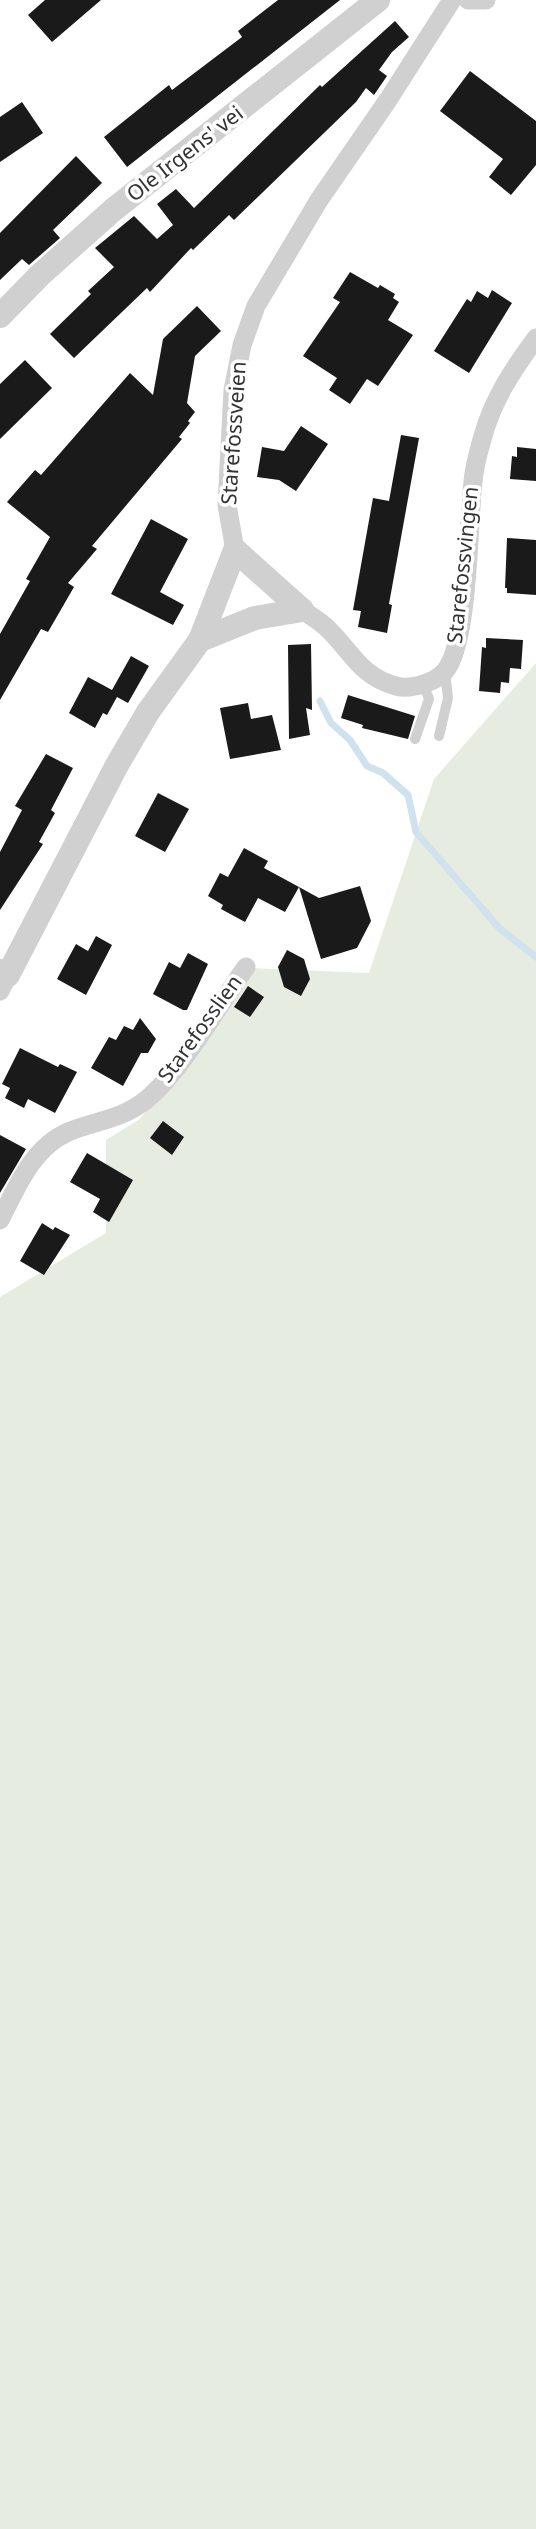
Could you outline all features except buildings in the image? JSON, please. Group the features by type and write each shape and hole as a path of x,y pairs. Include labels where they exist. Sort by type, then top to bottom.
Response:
{"street":[{"name":"Ole Irgens' vei","path":"0,316 40,275 113,210 378,0"},
{"name":"Starefossveien","path":"235,550 227,505 233,390 242,345 256,306 319,200 452,0"},
{"path":"468,0 486,0"},
{"name":"Starefossvingen","path":"235,550 302,610 330,631 366,673 398,687 408,687 423,683 445,671 461,628 473,478 483,434 498,397 515,366 536,338"},
{"path":"3,979 117,765 148,712 200,640 235,550"},
{"path":"200,640 255,618 302,610"},
{"name":"Starefosslien","path":"0,1220 41,1150 69,1132 126,1113 156,1090 176,1067 246,967"}],"lane":[{"path":"439,736 448,698 445,671"},
{"path":"415,739 429,699 423,683"}],"shaded area":[{"path":"536,663 536,2529 0,2529 0,1297 106,1233 106,1140 140,1119 217,1023 251,968 369,973 434,779"}],"waterway":[{"path":"320,701 331,723 350,740 367,766 383,773 408,795 416,832 500,929 536,957"}]}
